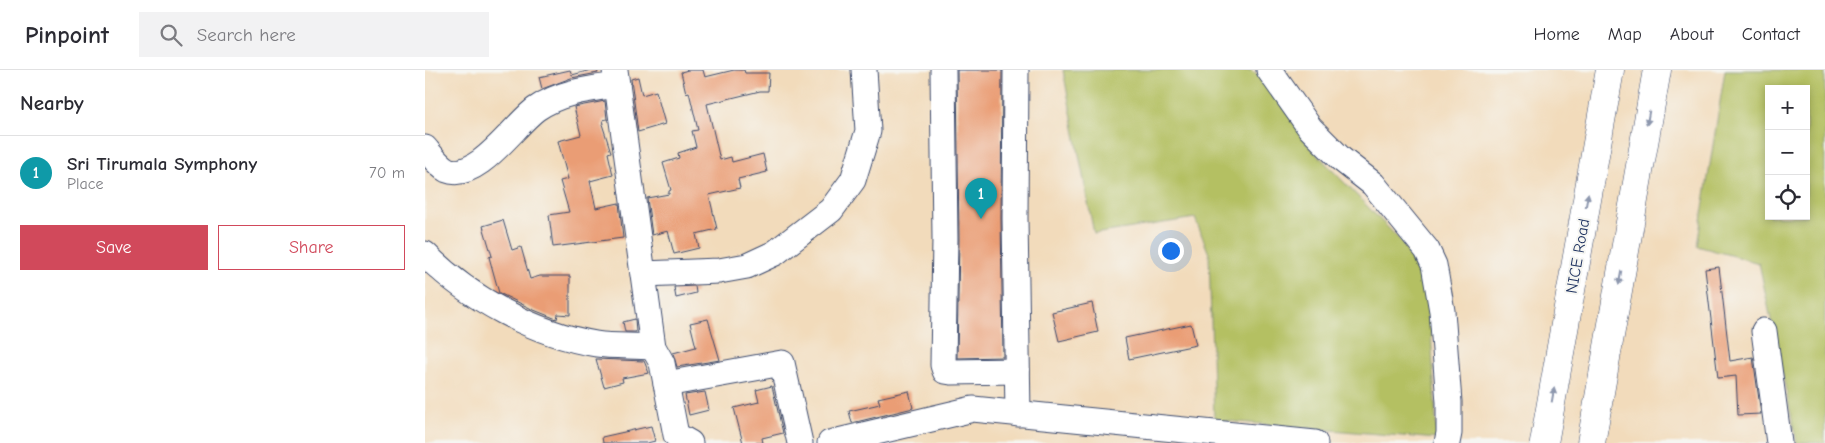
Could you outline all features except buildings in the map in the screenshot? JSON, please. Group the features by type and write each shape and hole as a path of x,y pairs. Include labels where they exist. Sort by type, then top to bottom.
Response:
{"highway":[{"name":"NICE Road","path":"1544,443 1610,70"},
{"path":"1591,443 1657,70"}],"street":[{"path":"643,274 719,271 747,266 775,253 831,210 853,180 868,131 865,70"},
{"path":"943,70 945,239 943,365 945,371 951,372 1008,372"},
{"path":"1009,413 1008,372 1015,218 1016,70"},
{"path":"1269,70 1310,128 1341,159 1373,184 1427,250 1434,265 1442,311 1449,402 1449,433 1447,443"},
{"path":"425,148 447,170 461,171 476,166 536,109 562,96 616,77 653,347 662,363 676,435 685,442"},
{"path":"425,254 465,289 510,314 549,332 596,344 653,347"},
{"path":"1764,331 1779,443"},
{"path":"666,384 781,362 800,443"},
{"path":"831,443 973,409 1315,443"}],"green space":[{"path":"1063,70 1250,70 1267,80 1307,144 1401,241 1429,293 1437,439 1214,420 1209,254 1195,218 1094,234"},
{"path":"1725,70 1825,70 1825,443 1797,443 1759,263 1697,246"}],"place":[{"name":"Sri Tirumala Symphony","path":"981,219"}]}
